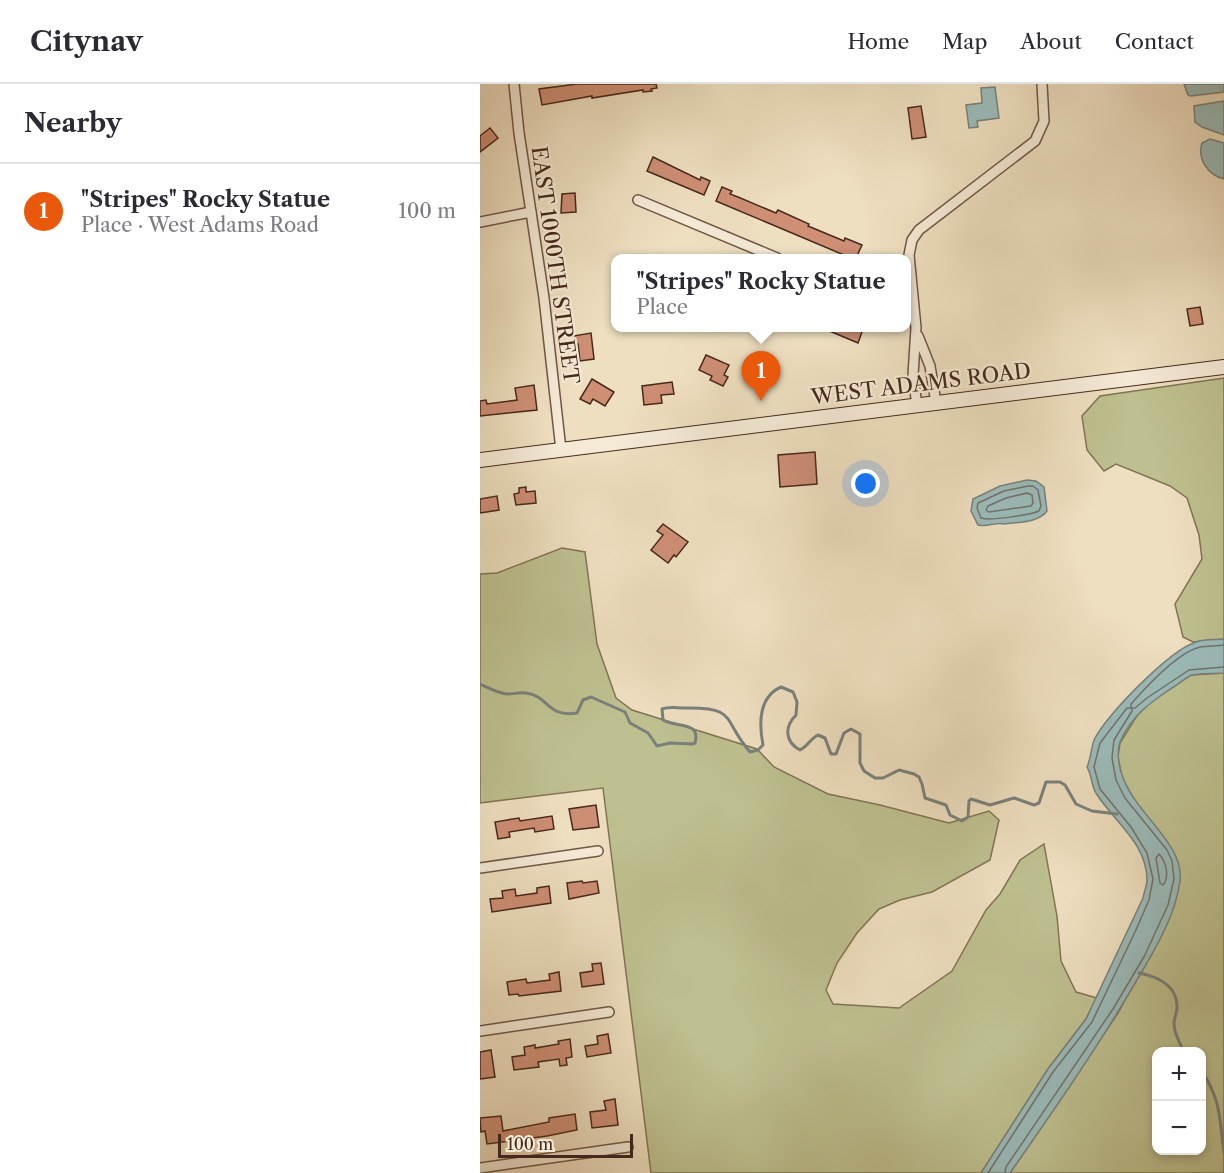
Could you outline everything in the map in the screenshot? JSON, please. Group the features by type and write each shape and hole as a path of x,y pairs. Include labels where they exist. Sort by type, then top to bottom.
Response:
{"street":[{"name":"EAST 1000TH STREET","path":"514,84 544,298 561,450"},
{"path":"909,254 916,233 1035,141 1044,121 1042,84"},
{"path":"638,200 767,254"},
{"path":"480,222 531,212"},
{"path":"911,299 916,328 930,366 936,403"},
{"path":"916,328 913,375 917,406"},
{"name":"WEST ADAMS ROAD","path":"480,460 1224,368"},
{"path":"480,868 598,851"},
{"path":"480,1031 609,1012"},
{"path":"480,1168 628,1147"}],"green space":[{"path":"1224,378 1224,639 1193,642 1183,637 1175,604 1202,559 1199,535 1187,498 1170,486 1116,464 1104,471 1087,450 1082,416 1100,396"},
{"path":"562,548 585,552 597,644 616,698 632,710 757,749 774,767 828,794 949,823 989,811 999,820 990,860 932,892 900,900 879,909 857,933 837,963 826,990 833,1004 899,1008 952,971 986,910 1000,894 1020,860 1044,844 1057,916 1061,961 1076,992 1097,998 1086,1019 1048,1069 981,1173 651,1173 603,788 480,803 480,574 497,573"},
{"path":"1224,673 1224,1173 1010,1173 1118,1013 1174,907 1138,806 1122,778 1118,757 1120,743 1138,714 1191,675"}],"water":[{"path":"1184,84 1224,84 1224,92 1191,96 1188,95"},
{"path":"995,87 999,118 977,121 978,127 969,128 966,105 982,103 981,88"},
{"path":"1224,101 1224,135 1195,122 1194,106"},
{"path":"1210,139 1224,143 1224,179 1213,174 1205,166 1201,155 1202,143"},
{"path":"1027,480 1036,481 1044,487 1047,511 1043,515 1027,521 978,525 971,511 973,499 1000,486"},
{"path":"1224,639 1224,673 1187,677 1149,704 1136,717 1119,745 1120,768 1125,784 1166,839 1179,866 1178,894 1163,932 1144,969 1107,1030 1010,1173 981,1173 1048,1069 1086,1019 1143,898 1146,887 1146,867 1141,855 1128,833 1093,787 1087,767 1094,740 1111,715 1171,657 1196,642"}],"building":[{"path":"577,84 656,84 657,88 651,89 652,91 643,92 643,90 592,98 592,96 542,105 539,89"},
{"path":"921,106 926,137 912,139 908,108"},
{"path":"490,128 498,138 480,152 480,136"},
{"path":"653,157 700,180 701,177 710,181 704,195 647,171"},
{"path":"722,187 732,191 730,194 776,213 778,210 844,241 845,238 862,245 858,254 842,254 716,201"},
{"path":"575,193 576,212 561,213 562,194"},
{"path":"1200,307 1203,324 1190,326 1187,309"},
{"path":"832,332 862,332 858,343"},
{"path":"591,333 594,359 580,361 578,344 574,345 573,336"},
{"path":"706,355 729,365 724,375 728,377 723,386 710,380 712,376 699,370"},
{"path":"592,379 614,392 605,406 593,399 590,404 580,399"},
{"path":"672,382 674,394 661,395 662,403 644,405 642,386"},
{"path":"534,385 537,410 480,416 480,401 486,400 487,404 517,400 515,388"},
{"path":"815,452 817,484 780,487 778,455"},
{"path":"526,487 526,492 535,491 536,503 516,505 514,494 519,493 519,488"},
{"path":"497,496 499,510 480,513 480,499"},
{"path":"663,524 688,542 668,563 651,550 663,535 657,531"},
{"path":"596,805 599,827 573,830 569,809"},
{"path":"552,816 554,829 535,832 534,828 509,832 510,837 498,839 495,822"},
{"path":"582,881 583,883 597,881 599,893 569,899 567,883"},
{"path":"549,886 551,903 492,912 490,899 503,898 502,891 515,889 516,896 537,893 537,888"},
{"path":"601,963 604,984 582,987 580,973 593,971 592,964"},
{"path":"559,972 561,991 509,995 507,982 526,979 527,983 550,980 549,974"},
{"path":"608,1034 611,1053 587,1057 585,1046 598,1044 597,1036"},
{"path":"570,1039 572,1057 566,1058 567,1065 560,1066 559,1059 538,1062 539,1067 514,1070 512,1057 525,1055 524,1047 535,1045 535,1048 559,1044 558,1041"},
{"path":"491,1050 495,1077 480,1079 480,1052"},
{"path":"615,1099 618,1125 592,1128 590,1112 606,1110 604,1101"},
{"path":"575,1114 577,1130 547,1136 487,1144 485,1131 481,1132 480,1118 501,1116 503,1131 549,1122 549,1118"}],"waterway":[{"path":"480,684 507,694 534,695 554,710 567,714 577,713 583,700 591,697 625,712 630,723 648,733 657,746 670,743 692,744 695,743 696,736 691,728 663,720 662,709 674,707 714,710 727,718 750,752 758,750 763,745 761,720 764,704 768,697 781,687 793,692 797,702 796,715 788,729 789,739 795,747 800,750 818,735 825,738 831,754 836,754 844,733 851,729 860,734 860,763 864,771 875,778 883,778 899,770 914,774 919,777 925,798 946,805 950,815 962,821 968,817 971,799 990,805 1014,798 1034,805 1039,803 1046,782 1060,782 1065,785 1076,804 1092,811 1117,814"},
{"path":"1139,973 1164,982 1173,992 1177,1007 1174,1027 1182,1047"},
{"path":"1206,1078 1216,1102 1224,1153"}],"place":[{"name":"\"Stripes\" Rocky Statue","path":"761,401"}]}
